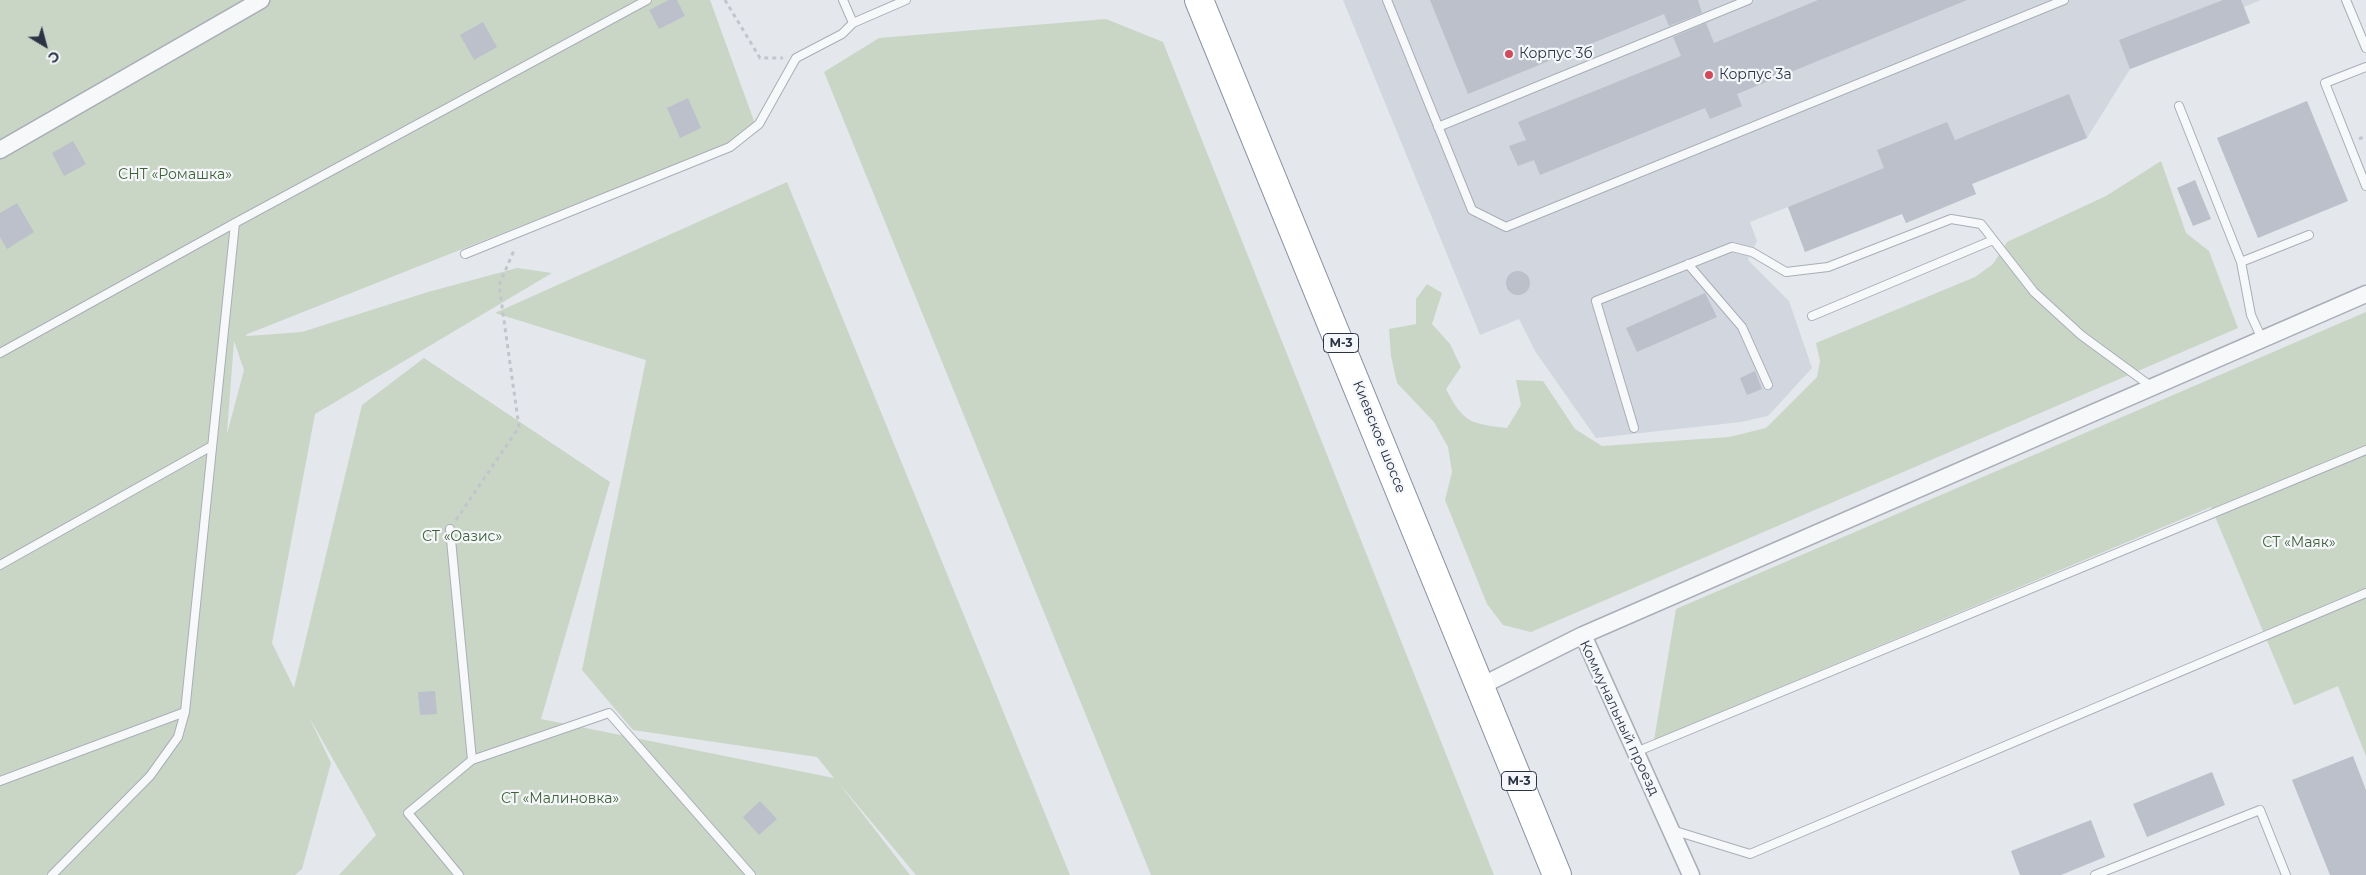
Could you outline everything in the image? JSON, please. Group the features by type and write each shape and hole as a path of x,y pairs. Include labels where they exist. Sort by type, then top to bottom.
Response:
{"highway":[{"name":"Киевское шоссе","path":"1199,0 1557,875"}],"street":[{"path":"0,150 260,0"},
{"path":"1584,635 2366,294"},
{"name":"Коммунальный проезд","path":"1481,686 1584,635 1691,875"}],"lane":[{"path":"0,353 235,223 647,0"},
{"path":"843,0 853,22"},
{"path":"465,254 730,147 759,124 796,58 842,34 853,22 906,0"},
{"path":"1387,0 1472,210 1506,227 2064,0"},
{"path":"1438,127 1748,0"},
{"path":"2346,0 2366,48"},
{"path":"2366,67 2325,83 2366,186"},
{"path":"2179,106 2241,262 2252,314 2262,339"},
{"path":"1634,428 1596,301 1732,246 1752,252 1786,272 1828,267 1951,219 1981,224 2034,292 2081,335 2152,387"},
{"path":"52,875 150,776 178,737 185,712 210,448 235,223"},
{"path":"2241,262 2309,235"},
{"path":"1812,316 1993,240"},
{"path":"1688,264 1742,327 1768,385"},
{"path":"0,565 210,448"},
{"path":"1636,752 2366,450"},
{"path":"450,529 472,760"},
{"path":"1670,830 1750,854 2366,593"},
{"path":"0,781 185,712"},
{"path":"459,875 408,813 472,760 609,713 751,875"},
{"path":"2095,875 2260,810 2286,875"}],"path":[{"path":"725,0 760,58 796,58"},
{"path":"450,529 519,427 499,285 521,233"}],"shaded area":[{"path":"1343,0 2261,0 2244,7 2250,23 2130,69 2087,138 1982,180 1965,136 1955,140 1976,194 1906,223 1884,168 1805,252 1788,207 1750,222 1757,241 1748,260 1789,301 1812,368 1768,416 1741,422 1596,438 1535,351 1519,319 1480,335"}],"green space":[{"path":"0,0 710,0 758,132 245,335 302,332 428,292 517,268 552,273 315,414 272,643 294,688 362,405 424,358 610,482 541,719 834,778 817,757 633,730 582,670 646,360 495,313 787,182 1070,875 916,875 838,782 910,875 339,875 376,835 309,717 331,763 302,869 295,875 0,875","holes":["234,341 244,370 227,434"]},
{"path":"1106,19 1163,42 1494,875 1151,875 824,72 879,38"},
{"path":"2161,161 2186,233 2209,251 2238,328 1531,632 1503,625 1487,604 1445,500 1452,472 1448,447 1434,422 1397,383 1391,356 1389,329 1416,324 1416,299 1427,284 1442,293 1432,324 1450,344 1461,367 1446,389 1463,415 1476,423 1507,428 1521,405 1516,380 1543,381 1575,429 1602,446 1729,437 1766,428 1817,377 1820,361 1816,343 1975,277 1993,264 2007,242 2106,196"},
{"name":"СТ «Маяк»","path":"2366,312 2366,756 2338,686 2294,705 2211,507 1654,740 1676,609"}],"building":[{"path":"669,0 677,0 685,16 659,29 649,10"},
{"name":"Корпус 3б","path":"1430,0 1698,0 1702,13 1669,26 1664,14 1468,94"},
{"name":"Корпус 3a","path":"1818,0 1967,0 1737,94 1742,106 1710,119 1705,108 1540,175 1534,160 1518,166 1509,146 1526,140 1518,122 1681,56 1673,37 1706,23 1714,43"},
{"path":"2223,0 2241,0 2250,23 2130,69 2119,40"},
{"path":"483,22 497,47 474,60 460,35"},
{"path":"2069,94 2087,138 1972,184 1976,194 1906,223 1902,214 1805,252 1788,207 1884,168 1877,150 1947,122 1955,140"},
{"path":"688,98 701,128 680,138 667,108"},
{"path":"2307,101 2348,201 2258,238 2217,138"},
{"path":"73,141 86,164 64,176 52,153"},
{"path":"2195,180 2211,219 2193,226 2177,188"},
{"path":"17,203 34,232 7,249 0,237 0,213"},
{"path":"1518,271 1523,272 1529,278 1529,288 1523,294 1518,295 1513,294 1507,288 1506,283 1507,278 1513,272"},
{"path":"1705,293 1717,317 1637,352 1626,328"},
{"path":"1755,371 1762,389 1747,395 1740,378"},
{"path":"435,691 437,714 420,715 418,692"},
{"path":"2353,756 2366,790 2366,875 2330,875 2292,780"},
{"path":"2212,772 2225,805 2147,837 2133,804"},
{"path":"760,801 777,819 759,835 743,817"},
{"path":"2091,820 2105,857 2061,875 2020,875 2011,851"}],"place":[{"name":"Корпус 3б","path":"1509,54"},
{"name":"Корпус 3a","path":"1709,75"}],"park label":[{"name":"СНТ «Ромашка»","path":"175,175"},
{"name":"СТ «Оазис»","path":"462,537"},
{"name":"СТ «Малиновка»","path":"560,799"}]}
